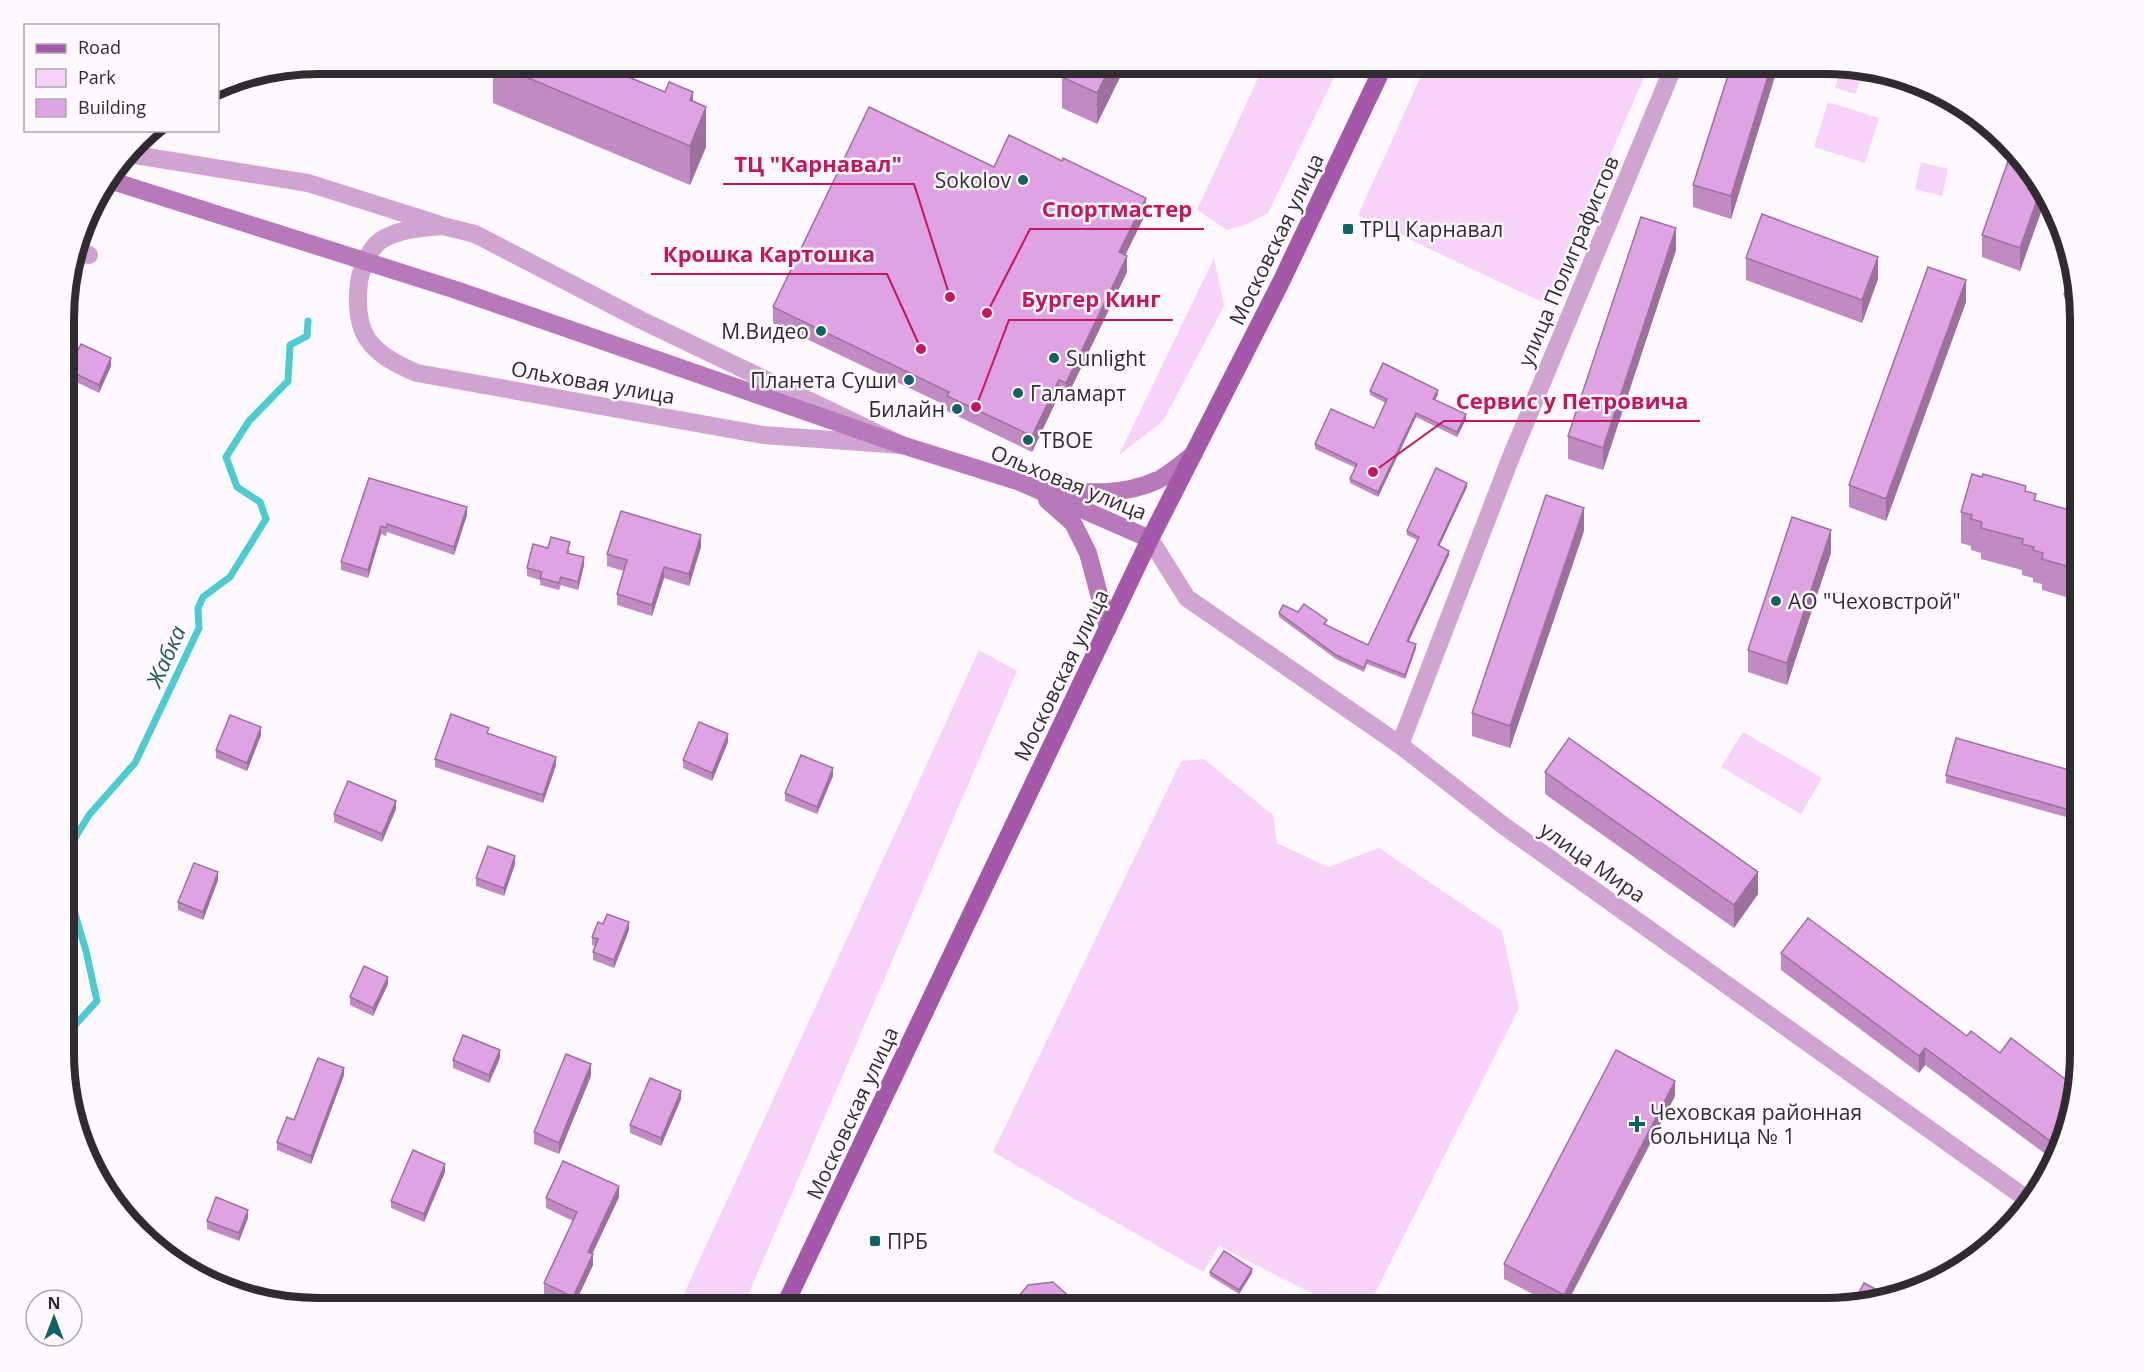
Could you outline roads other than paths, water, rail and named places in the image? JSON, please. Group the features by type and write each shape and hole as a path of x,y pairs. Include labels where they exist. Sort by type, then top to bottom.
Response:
{"main road":[{"name":"Московская улица","path":"788,1298 1150,539 1281,282 1380,74"},
{"name":"Ольховая улица","path":"115,182 456,290 1035,489 1150,539"},
{"path":"1035,489 1088,494 1123,491 1158,480 1193,455"},
{"path":"1035,489 1072,523 1083,543 1088,553 1108,628"}],"street":[{"name":"улица Полиграфистов","path":"1400,745 1511,457 1670,74"},
{"name":"Ольховая улица","path":"136,155 308,183 475,234 641,320 902,445"},
{"name":"Ольховая улица","path":"443,226 405,231 379,242 361,271 356,305 360,328 374,347 392,363 417,373 763,435 902,445"},
{"name":"улица Мира","path":"1150,539 1187,598 1400,745 1504,826 2024,1197"}],"waterway":[{"name":"Жабка","path":"74,840 89,815 135,763 199,628 198,608 203,597 230,577 266,519 260,502 237,487 226,457 249,421 288,381 290,345 307,336 308,321"},
{"name":"Жабка","path":"74,910 97,1001 74,1026"}],"place":[{"name":"Sokolov","path":"1023,180"},
{"name":"ТРЦ Карнавал","path":"1348,229"},
{"name":"ТЦ \"Карнавал\"","path":"950,297"},
{"name":"Спортмастер","path":"987,313"},
{"name":"М.Видео","path":"821,331"},
{"name":"Крошка Картошка","path":"921,349"},
{"name":"Sunlight","path":"1054,358"},
{"name":"Планета Суши","path":"909,380"},
{"name":"Галамарт","path":"1018,393"},
{"name":"Бургер Кинг","path":"976,407"},
{"name":"Билайн","path":"957,409"},
{"name":"ТВОЕ","path":"1028,440"},
{"name":"Сервис у Петровича","path":"1373,472"},
{"name":"АО \"Чеховстрой\"","path":"1776,601"},
{"name":"Чеховская районная больница № 1","path":"1637,1124"},
{"name":"ПРБ","path":"875,1241"}]}
